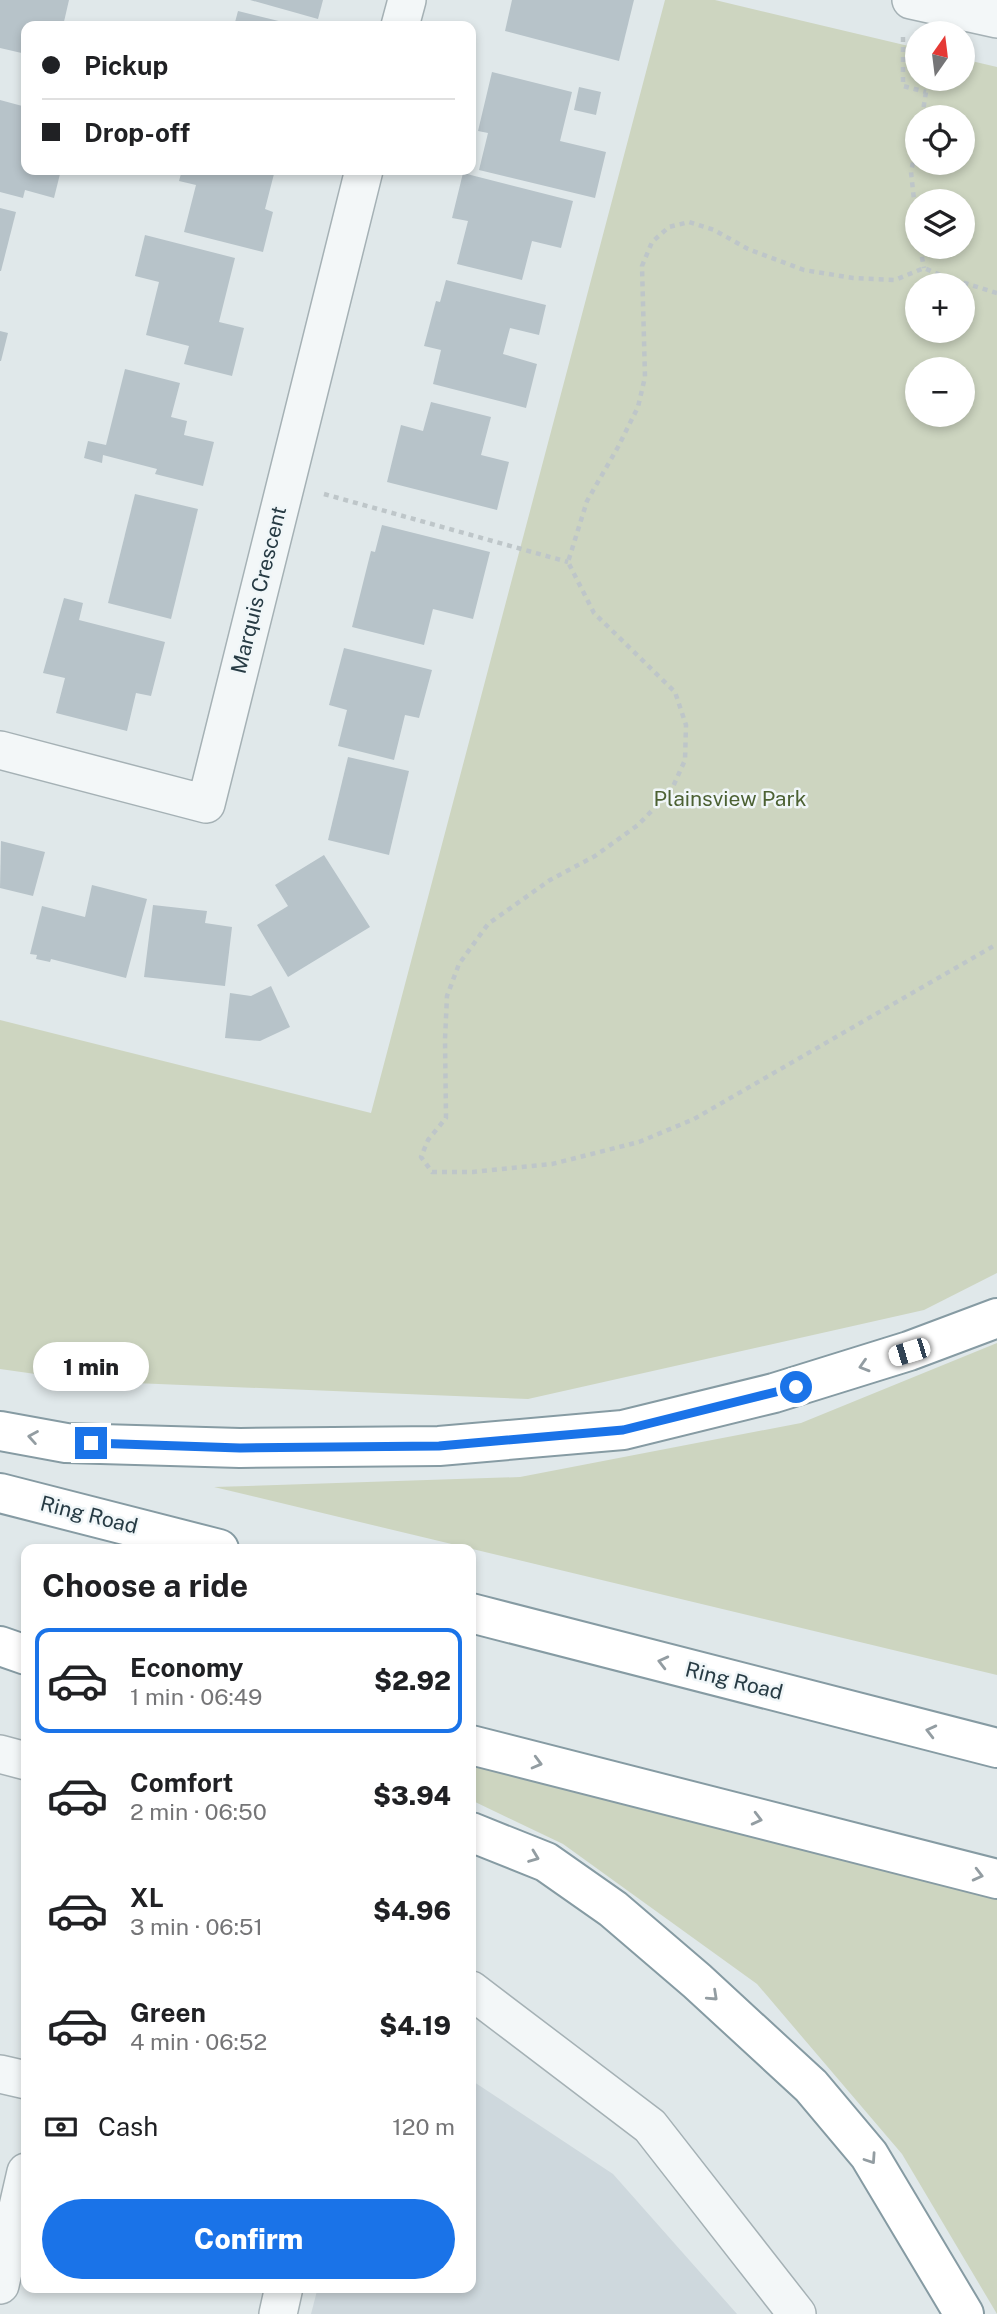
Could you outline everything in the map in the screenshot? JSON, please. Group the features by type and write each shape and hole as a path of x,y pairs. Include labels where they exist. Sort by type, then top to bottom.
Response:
{"highway":[{"path":"0,1432 66,1443 240,1448 439,1446 623,1430 774,1394 909,1352 997,1318"},
{"name":"Ring Road","path":"0,1493 199,1544"},
{"name":"Ring Road","path":"476,1614 997,1748"},
{"path":"0,1620 21,1626"},
{"path":"0,1646 21,1653"},
{"path":"476,1746 997,1879"},
{"path":"476,1834 546,1861 613,1909 697,1981 811,2086 869,2155 964,2314"}],"street":[{"path":"401,21 407,0"},
{"path":"907,13 997,19"},
{"name":"Marquis Crescent","path":"0,750 206,804 363,175"},
{"path":"0,1754 21,1760"},
{"path":"476,1994 650,2126 797,2314"},
{"path":"0,2074 21,2079"},
{"path":"0,2285 21,2194"},
{"path":"278,2314 283,2293"}],"path":[{"path":"907,13 904,86 926,92 924,105"},
{"path":"997,293 924,268 895,280 852,278 804,270 748,249 714,230 689,222 668,228 652,242 642,266 645,377 638,407 587,501 568,562 594,613 675,692 687,725 685,760 671,792 638,825 595,856 550,880 488,924 459,964 447,996 446,1118 428,1140 421,1157 432,1172 473,1172 552,1164 639,1142 694,1119 997,944"},
{"path":"922,259 924,268"},
{"path":"286,483 568,562"}],"shaded area":[{"path":"476,2083 613,2174 737,2314 311,2314 316,2293 476,2293"}],"green space":[{"name":"Plainsview Park","path":"665,0 715,0 905,45 905,91 975,91 975,62 997,67 997,1273 924,1310 528,1399 85,1381 0,1369 0,1020 371,1113"},
{"path":"997,1343 997,1675 476,1550 476,1544 451,1544 214,1487 520,1477 801,1423"},
{"path":"476,1766 997,1896 997,2314 902,2154 757,1984 563,1844 476,1802"}],"building":[{"path":"0,0 69,0 64,21 21,21 21,53 0,48"},
{"path":"250,0 323,0 318,19"},
{"path":"512,0 634,0 619,61 505,31"},
{"path":"238,11 279,21 235,21"},
{"path":"492,72 572,92 560,141 606,152 595,198 479,170 488,133 478,131"},
{"path":"579,87 601,92 596,115 574,110"},
{"path":"0,100 21,106 21,175 60,175 54,198 25,190 23,198 0,192"},
{"path":"181,175 274,175 265,209 273,212 263,252 184,232 196,185 179,181"},
{"path":"463,175 573,201 561,248 532,241 522,280 457,264 468,221 452,218"},
{"path":"0,208 16,212 1,271 0,271"},
{"path":"145,235 235,258 219,322 244,328 232,376 184,364 189,346 146,335 159,282 135,276"},
{"path":"446,280 546,305 539,335 510,328 503,354 537,364 526,408 433,384 441,350 424,346 436,301 440,302"},
{"path":"0,331 8,333 1,361 0,361"},
{"path":"125,369 180,383 171,417 187,421 184,435 214,442 203,486 155,474 157,469 103,455 102,463 84,458 88,441 106,445"},
{"path":"431,402 491,417 481,455 509,462 497,510 387,482 401,425 423,431"},
{"path":"135,494 198,509 171,619 108,603"},
{"path":"382,525 490,552 473,619 433,609 424,645 352,627 371,551 375,552"},
{"path":"64,598 83,603 79,620 165,642 151,696 136,693 127,731 56,713 65,678 43,673"},
{"path":"344,648 432,670 419,718 405,715 394,760 338,746 347,710 329,705"},
{"path":"348,757 409,771 389,855 328,840"},
{"path":"1,841 45,852 33,896 0,888"},
{"path":"324,855 370,927 288,977 257,925 288,906 275,885"},
{"path":"92,885 147,899 126,978 51,959 50,962 36,959 37,955 30,954 42,906 85,917"},
{"path":"153,905 207,911 205,923 232,927 225,986 144,977"},
{"path":"271,986 290,1027 260,1041 225,1038 230,993 251,996"}],"route":[{"path":"91,1443 240,1448 439,1446 623,1430 796,1387"}]}
